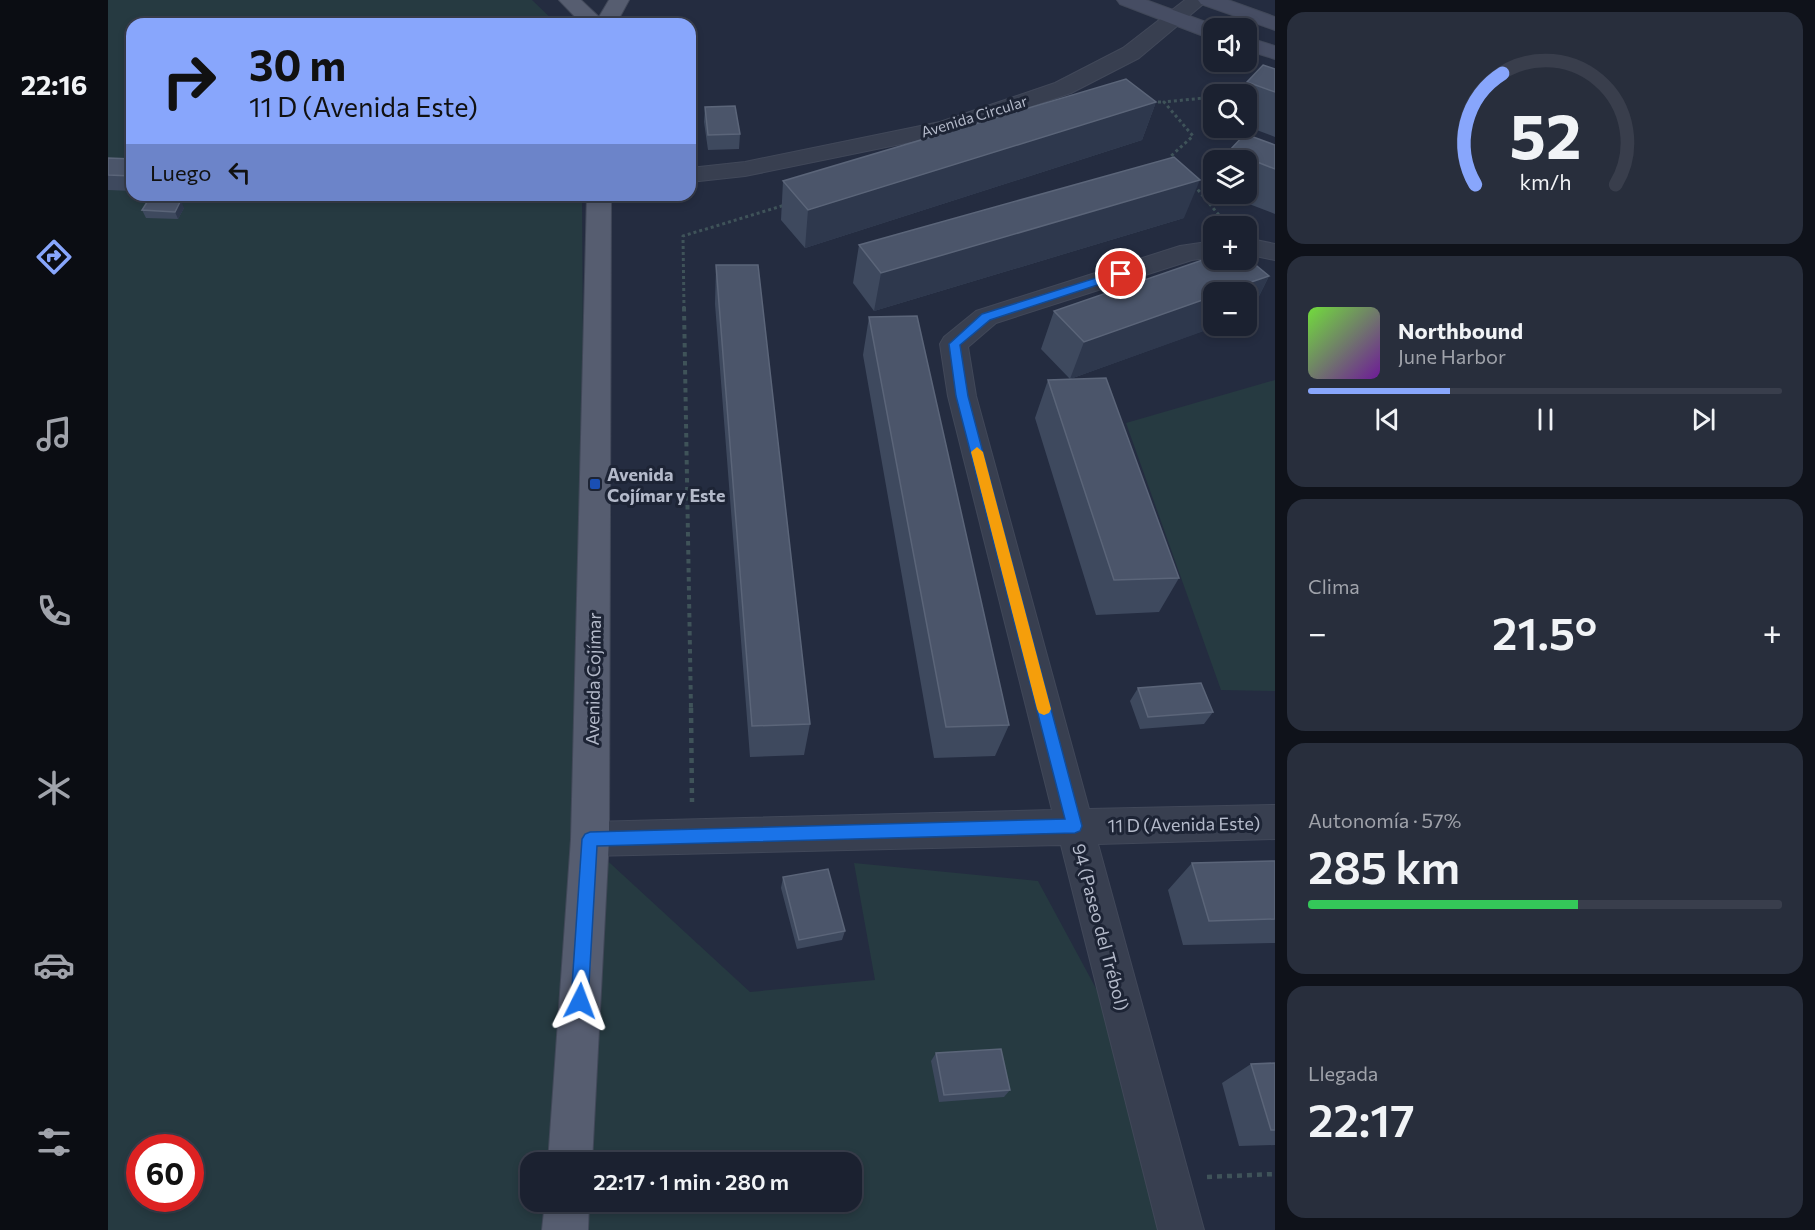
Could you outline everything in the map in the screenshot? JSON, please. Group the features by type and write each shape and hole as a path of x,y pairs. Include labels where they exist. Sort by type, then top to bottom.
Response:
{"main road":[{"path":"569,0 588,18"},
{"path":"608,18 619,0"},
{"path":"1126,0 1203,28"},
{"path":"1208,0 1275,24"},
{"path":"1257,47 1275,53"},
{"name":"Avenida Cojímar","path":"571,1152 590,839 598,201"},
{"path":"565,1230 566,1212"}],"street":[{"name":"Avenida Circular","path":"696,174 745,169 945,128 1063,88 1131,53 1198,0"},
{"path":"1257,248 1275,252"},
{"name":"94 (Paseo del Trébol)","path":"1181,1230 962,396 954,344 986,317 1189,252 1203,250"},
{"name":"11 D (Avenida Este)","path":"590,839 1275,822"}],"path":[{"path":"1142,102 1203,98"},
{"path":"1164,102 1193,136 1171,156 1178,165"},
{"path":"1192,183 1220,216"},
{"path":"693,836 682,236 795,202"},
{"path":"1167,1178 1275,1174"}],"shaded area":[{"path":"108,0 532,0 551,18 126,18 126,201 582,201 586,841 750,992 875,980 854,863 1038,881 1099,994 1163,1230 108,1230"},
{"path":"1275,380 1275,691 1221,690 1126,423"}],"building":[{"path":"1263,65 1275,69 1275,92 1247,82"},
{"path":"1126,79 1156,102 808,210 783,181"},
{"path":"735,106 740,134 708,135 705,107"},
{"path":"1241,138 1256,138 1275,145 1275,169 1257,162 1257,150 1230,150"},
{"path":"1174,157 1200,180 881,273 859,245"},
{"path":"108,158 126,159 126,176 108,175"},
{"path":"148,201 180,201 175,212 142,210"},
{"path":"1203,260 1203,270 1257,270 1257,266 1269,276 1251,282 1203,282 1203,300 1084,342 1054,311"},
{"path":"716,265 758,265 810,724 752,726"},
{"path":"917,316 1009,725 946,727 869,317"},
{"path":"1106,378 1179,578 1114,580 1048,380"},
{"path":"1201,683 1213,712 1148,717 1138,688"},
{"path":"1275,861 1275,919 1209,921 1192,863"},
{"path":"828,869 845,931 799,940 783,877"},
{"path":"1001,1049 1010,1090 944,1095 936,1053"},
{"path":"1275,1063 1275,1130 1271,1130 1251,1064"}],"slow traffic":[{"path":"977,452 1044,709"}],"place":[{"name":"Avenida Cojímar y Este","path":"595,484"}],"route":[{"path":"580,1001 590,839 1075,826 962,396 954,344 986,317 1121,274"}]}
